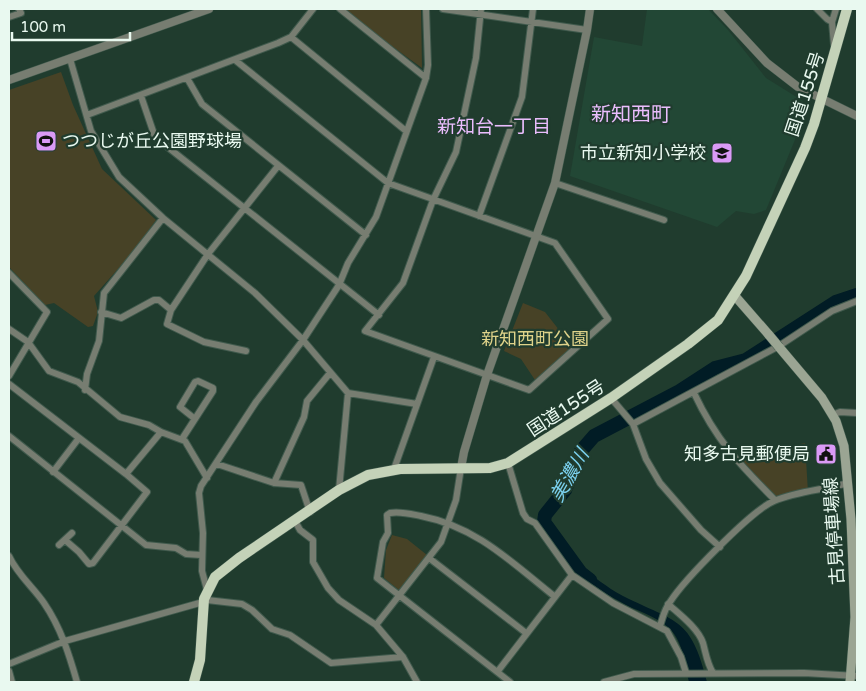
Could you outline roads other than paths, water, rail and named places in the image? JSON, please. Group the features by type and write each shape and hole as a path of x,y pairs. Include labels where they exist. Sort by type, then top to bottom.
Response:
{"highway":[{"name":"国道155号","path":"206,597 215,577 224,568 310,512 339,490 368,475 394,470 490,468 508,464 611,398 709,329 736,296 805,148 835,54 847,9"},
{"path":"194,682 200,660 206,597"}],"main road":[{"name":"古見停車場線","path":"736,296 832,414 844,446 848,483 855,617 853,678"}],"street":[{"path":"9,17 21,13 19,9"},
{"path":"9,80 209,9"},
{"path":"87,115 236,60 290,37 314,9"},
{"path":"340,9 426,78"},
{"path":"206,597 202,571 203,533 199,493 256,402 302,340 339,285 348,263 376,217 426,78 428,65 426,9"},
{"path":"443,9 481,12 531,23 588,30"},
{"path":"479,216 522,97 533,9"},
{"path":"376,624 441,542 448,523 456,500 464,452 488,375 555,183 588,30 590,9"},
{"path":"716,9 767,63 798,87 821,100 857,116"},
{"path":"817,9 826,19 832,22"},
{"path":"835,54 832,22 836,9"},
{"path":"236,60 388,183 433,200 555,243 608,319 529,390 365,331 403,283 433,200 456,152 476,58 481,12"},
{"path":"290,37 406,131"},
{"path":"70,59 93,136 109,164 123,181 162,218 255,293 302,340 348,393 417,404"},
{"path":"187,78 202,104 366,235"},
{"path":"141,96 155,137 379,315"},
{"path":"246,351 204,342 167,324 172,310 208,254 278,166"},
{"path":"555,183 664,220"},
{"path":"85,390 88,374 99,341 104,293 162,218"},
{"path":"9,274 47,312 9,376"},
{"path":"101,312 121,318 154,300 159,300 172,310"},
{"path":"633,424 779,347 832,311 857,301"},
{"path":"9,329 28,342 44,366 56,375 78,382 85,390 120,417 149,425 161,432 182,439 190,446 207,478"},
{"path":"394,470 434,357"},
{"path":"274,483 304,418 307,401 330,373"},
{"path":"182,439 195,419 213,391 213,388 198,380 180,407 195,419"},
{"path":"9,384 147,492 93,563 89,564 65,540"},
{"path":"339,490 348,393"},
{"path":"694,393 708,424 733,458 775,500"},
{"path":"611,398 633,424 646,459 660,483 702,530 720,547"},
{"path":"832,414 857,412"},
{"path":"126,474 161,432"},
{"path":"9,436 146,544 176,548 186,554 201,555"},
{"path":"53,472 79,438"},
{"path":"217,464 274,483 301,485 310,512"},
{"path":"508,464 522,513 535,523 572,575 612,603 660,625 672,638 686,673"},
{"path":"660,625 668,604 748,519 775,500 848,483"},
{"path":"510,682 377,578 383,542 388,533 387,516 390,513 405,513 448,523 482,540 554,596"},
{"path":"295,521 300,530 313,540 313,562 328,588 338,600 376,624 403,657 417,682"},
{"path":"59,545 72,533"},
{"path":"9,556 12,564 43,602 65,641 77,682"},
{"path":"429,558 526,633"},
{"path":"498,671 572,575"},
{"path":"9,664 65,641 206,597 242,604 252,610 272,629 290,635 331,663 403,657"},
{"path":"668,604 685,619 702,642 704,656 713,673"},
{"path":"9,671 12,682"},
{"path":"604,682 634,674 686,673 804,673 853,678"}],"water":[{"path":"578,566 617,593 669,618 688,633 695,645 707,682 689,682 681,647 670,629 658,620 601,591 575,570"}],"waterway":[{"name":"美濃川","path":"590,580 581,573 544,522 545,515 565,490 581,451 594,436 678,392 715,368 746,360 836,302 857,295"}],"place":[{"name":"つつじが丘公園野球場","path":"46,141"},
{"name":"市立新知小学校","path":"722,153"},
{"name":"知多古見郵便局","path":"826,454"}],"district":[{"name":"新知西町","path":"631,114"},
{"name":"新知台一丁目","path":"494,126"}],"park label":[{"name":"新知西町公園","path":"535,339"}]}
